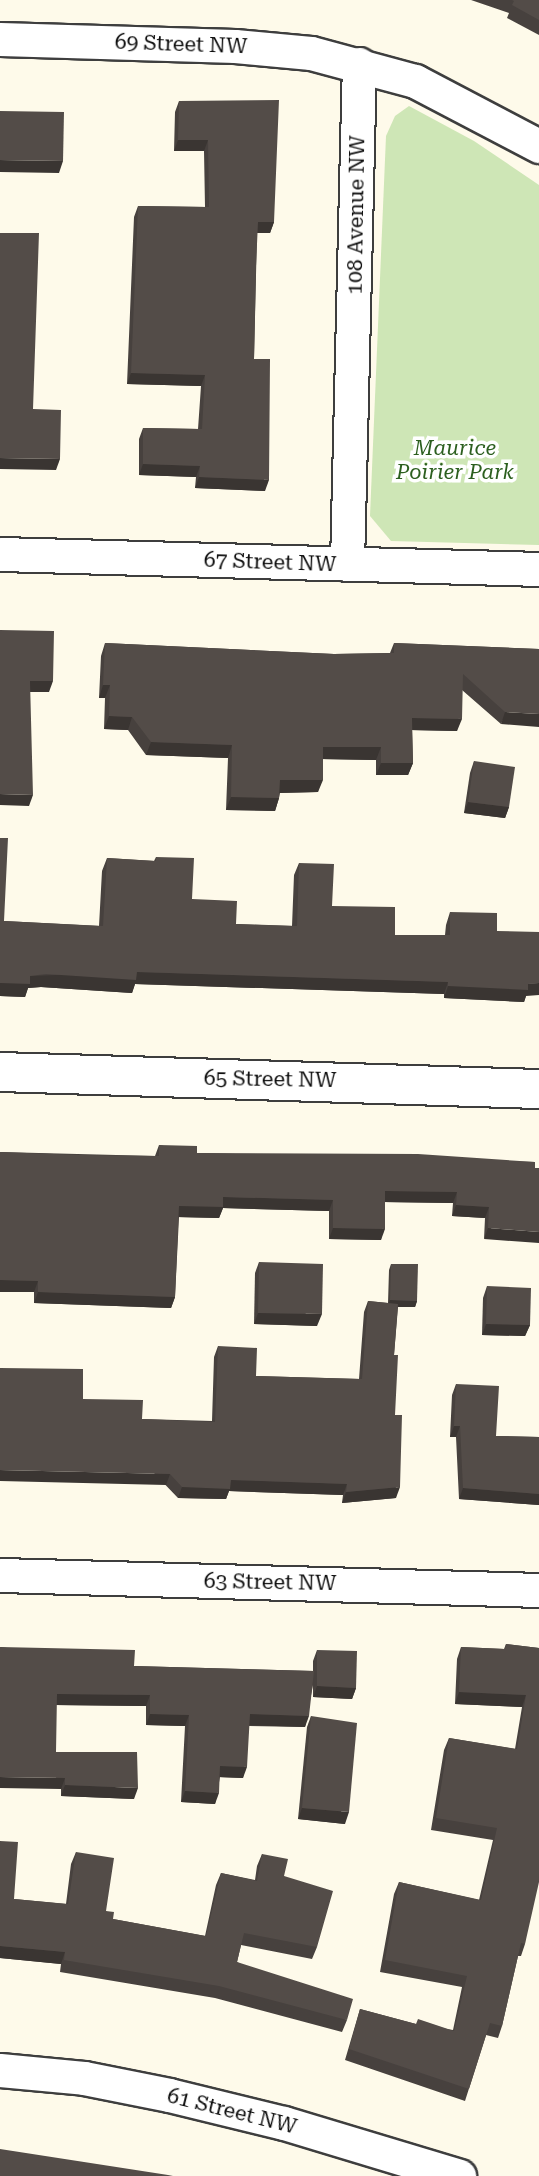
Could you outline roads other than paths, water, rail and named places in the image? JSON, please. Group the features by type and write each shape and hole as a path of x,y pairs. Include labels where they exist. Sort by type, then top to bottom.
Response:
{"street":[{"name":"69 Street NW","path":"0,39 249,46 359,64"},
{"path":"359,64 415,81 539,146"},
{"name":"108 Avenue NW","path":"347,564 359,64"},
{"name":"67 Street NW","path":"0,554 539,569"},
{"name":"65 Street NW","path":"0,1072 539,1089"},
{"name":"63 Street NW","path":"0,1575 539,1590"},
{"name":"61 Street NW","path":"0,2070 84,2078 169,2095 284,2123 459,2176"}],"park label":[{"name":"Maurice Poirier Park","path":"455,460"}]}
